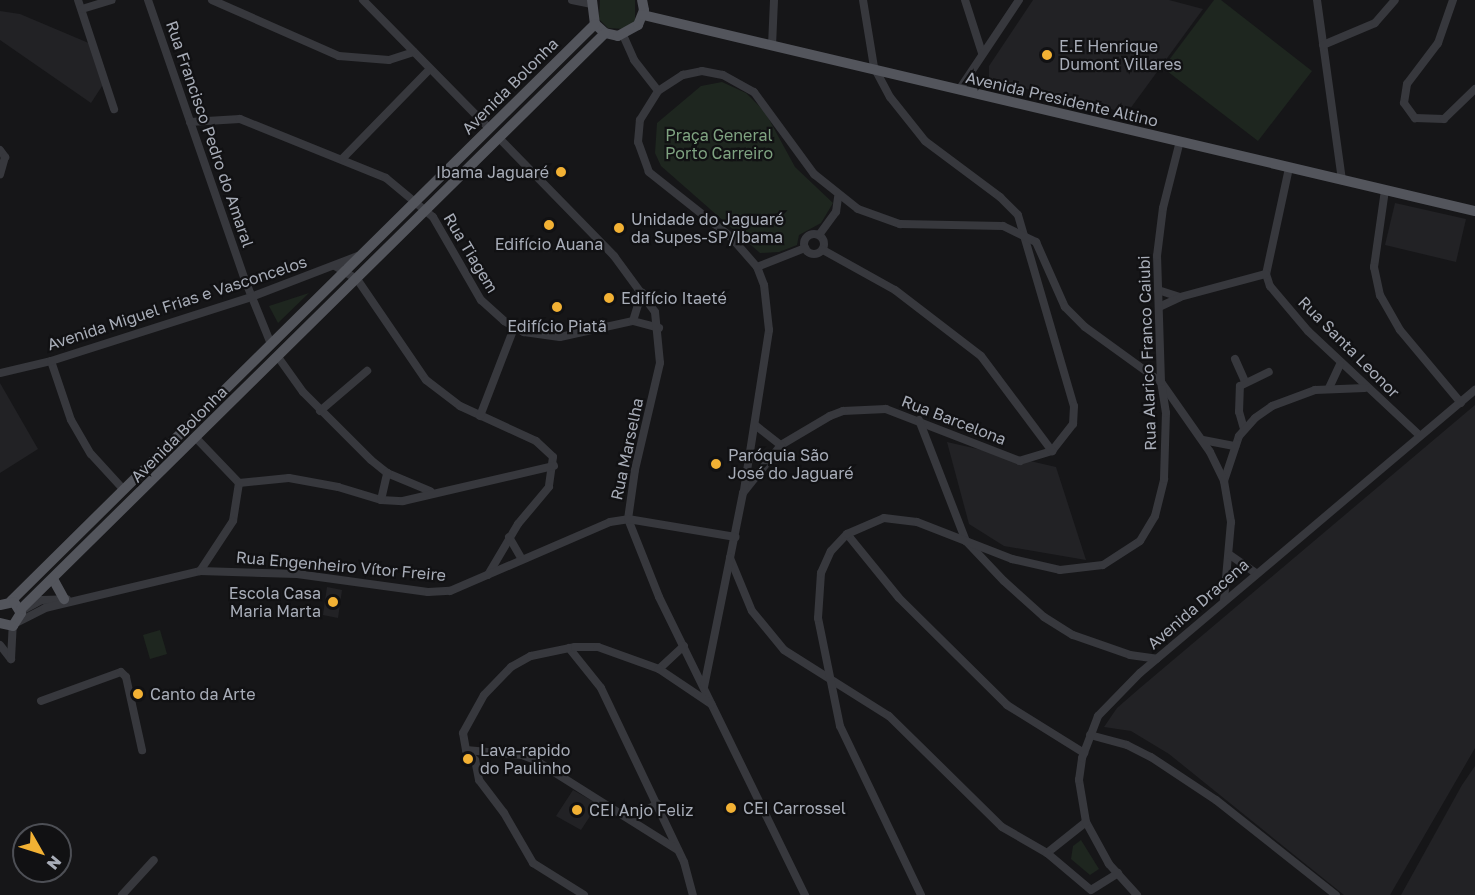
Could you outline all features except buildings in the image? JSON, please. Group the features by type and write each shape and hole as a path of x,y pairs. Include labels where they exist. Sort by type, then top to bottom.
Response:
{"main road":[{"path":"592,2 595,24 605,33 623,35 636,28 643,15 642,0"},
{"name":"Avenida Presidente Altino","path":"643,15 1475,211"},
{"name":"Avenida Bolonha","path":"3,603 124,490 271,344 340,268 362,255 595,24"},
{"name":"Avenida Bolonha","path":"21,610 605,33"},
{"path":"53,579 64,599"},
{"path":"3,603 21,610 7,624"}],"street":[{"path":"78,0 114,109"},
{"path":"82,9 112,0"},
{"name":"Rua Francisco Pedro do Amaral","path":"152,0 190,122 251,297 271,344"},
{"path":"212,0 339,56 382,60 414,52"},
{"path":"363,0 489,128"},
{"path":"572,0 592,2"},
{"path":"772,46 774,0"},
{"path":"823,250 895,290 981,356 1052,451 1073,424 1074,406 1018,215 1005,202 925,141 890,97 874,68 863,0"},
{"path":"965,0 982,52"},
{"path":"959,90 1018,0"},
{"path":"1317,0 1342,180"},
{"path":"1323,45 1375,23 1395,0"},
{"path":"1453,0 1438,43 1407,84 1404,103 1415,118 1444,119 1475,89"},
{"path":"623,35 634,60 658,91"},
{"path":"343,158 430,69"},
{"path":"743,494 770,322 757,267 719,226 660,183 645,166 638,142 640,120 658,91 683,75 712,72 747,87 771,111 814,174 838,197 889,222 991,225 1024,234 1040,248 1058,295 1070,311 1161,382 1203,440 1224,481 1231,522 1230,555 1224,600"},
{"name":"Rua Tiagem","path":"190,122 240,119 343,158 386,178 426,210 454,248 481,300 514,328 536,336 560,337 633,321 659,328"},
{"name":"Rua Marselha","path":"499,138 614,256 642,292 659,328 660,363 634,470 628,519 659,597 804,894"},
{"name":"Rua Alarico Franco Caiubi","path":"921,895 840,726 828,680 818,618 819,584 825,562 847,534 876,520 902,518 1012,559 1060,570 1095,568 1132,550 1155,516 1164,479 1166,423 1161,382 1158,290 1160,226 1180,141"},
{"path":"0,174 5,157 1,151"},
{"path":"1159,307 1180,297 1266,274 1289,168"},
{"path":"1385,190 1374,267 1380,295 1400,330 1461,403"},
{"path":"805,248 808,236 819,235 836,212 838,197"},
{"path":"819,235 824,242 823,250"},
{"path":"757,267 805,248"},
{"path":"805,248 813,255 823,250"},
{"path":"340,268 357,279 426,380 480,416 536,441 550,453 554,466 549,487 509,537 488,575"},
{"name":"Avenida Miguel Frias e Vasconcelos","path":"0,373 51,361 340,268"},
{"name":"Rua Santa Leonor","path":"1266,274 1270,286 1300,322 1365,388 1419,435"},
{"path":"1158,290 1180,297"},
{"path":"633,321 642,292"},
{"path":"480,416 514,328"},
{"path":"278,357 320,411 387,473 430,491"},
{"path":"1235,359 1245,381"},
{"path":"51,361 71,420 91,454 124,490"},
{"path":"1329,388 1340,364"},
{"path":"320,411 367,371"},
{"path":"1244,429 1238,390 1245,381 1269,372"},
{"path":"1224,481 1235,446 1244,429 1272,406 1329,388 1365,388"},
{"name":"Avenida Dracena","path":"1137,895 1118,873 1086,822 1079,780 1090,735 1109,702 1224,600 1475,390"},
{"name":"Rua Barcelona","path":"704,687 743,494 781,445 843,411 886,410 919,420 1020,461 1052,451"},
{"path":"919,420 966,541 1026,604 1054,624 1105,647 1157,659"},
{"path":"755,425 781,445"},
{"path":"196,438 238,483"},
{"path":"1203,440 1235,446"},
{"path":"238,483 289,478 338,487 381,500 403,501 430,491 554,466"},
{"path":"381,500 387,473"},
{"path":"200,572 233,521 238,483"},
{"path":"628,519 735,537"},
{"name":"Rua Engenheiro Vítor Freire","path":"7,624 38,610 200,572 297,574 428,592 450,591 521,558 610,522 628,519"},
{"path":"847,534 899,598 1007,705 1084,753"},
{"path":"509,537 521,558"},
{"path":"1230,555 1256,573"},
{"path":"730,558 744,597 770,636 792,657 889,716 1002,827 1047,852 1092,893 1118,873"},
{"name":"Rua Engenheiro Vítor Freire","path":"21,610 42,600 77,601"},
{"path":"0,645 11,659 7,624"},
{"path":"658,669 684,646"},
{"path":"584,895 533,863 504,813 479,780 476,760 466,750 463,733 468,720 505,673 531,656 569,648 598,647 658,669 711,704"},
{"path":"569,648 601,688 678,850 693,895"},
{"path":"41,701 115,673 124,674 142,750"},
{"path":"1090,735 1127,745 1151,757 1216,800 1336,895"},
{"path":"466,750 522,755 535,760 631,818 678,850"},
{"path":"631,818 657,804"},
{"path":"1047,852 1086,822"},
{"path":"127,893 154,860"},
{"path":"914,883 927,895"}],"shaded area":[{"name":"E.E Henrique Dumont Villares","path":"1033,0 1169,0 1203,9 1127,113 989,80 989,66"},
{"path":"0,11 20,14 91,44 104,83 91,103 0,40"},
{"path":"1395,203 1466,219 1456,262 1385,245"},
{"path":"0,383 38,449 0,473"},
{"path":"1475,405 1475,748 1390,895 1344,895 1169,754 1131,731 1104,727 1117,708 1140,688"},
{"path":"947,442 1056,467 1086,560 1004,546 969,524"},
{"name":"Escola Casa Maria Marta","path":"327,587 342,590 338,618 323,615"},
{"path":"1475,766 1475,895 1401,895 1462,785"},
{"name":"CEI Anjo Feliz","path":"573,790 598,804 581,830 556,816"}],"green space":[{"path":"600,0 635,0 635,21 625,29 608,28 599,19"},
{"path":"1214,0 1221,0 1312,71 1258,141 1163,68"},
{"name":"Praça General Porto Carreiro","path":"722,82 746,93 765,112 795,167 833,203 821,223 799,235 797,245 779,252 760,253 661,166 655,153 657,123 701,86"},
{"path":"309,293 278,323 269,306"},
{"path":"160,630 167,654 150,659 143,635"},
{"path":"1081,840 1099,869 1090,875 1071,859 1073,846"}],"place":[{"name":"E.E Henrique Dumont Villares","path":"1047,55"},
{"name":"Ibama Jaguaré","path":"561,172"},
{"name":"Edifício Auana","path":"549,225"},
{"name":"Unidade do Jaguaré da Supes-SP/Ibama","path":"619,228"},
{"name":"Edifício Itaeté","path":"609,298"},
{"name":"Edifício Piatã","path":"557,307"},
{"name":"Paróquia São José do Jaguaré","path":"716,464"},
{"name":"Escola Casa Maria Marta","path":"333,602"},
{"name":"Canto da Arte","path":"138,694"},
{"name":"Lava-rapido do Paulinho","path":"468,759"},
{"name":"CEI Carrossel","path":"731,808"},
{"name":"CEI Anjo Feliz","path":"577,810"}]}
